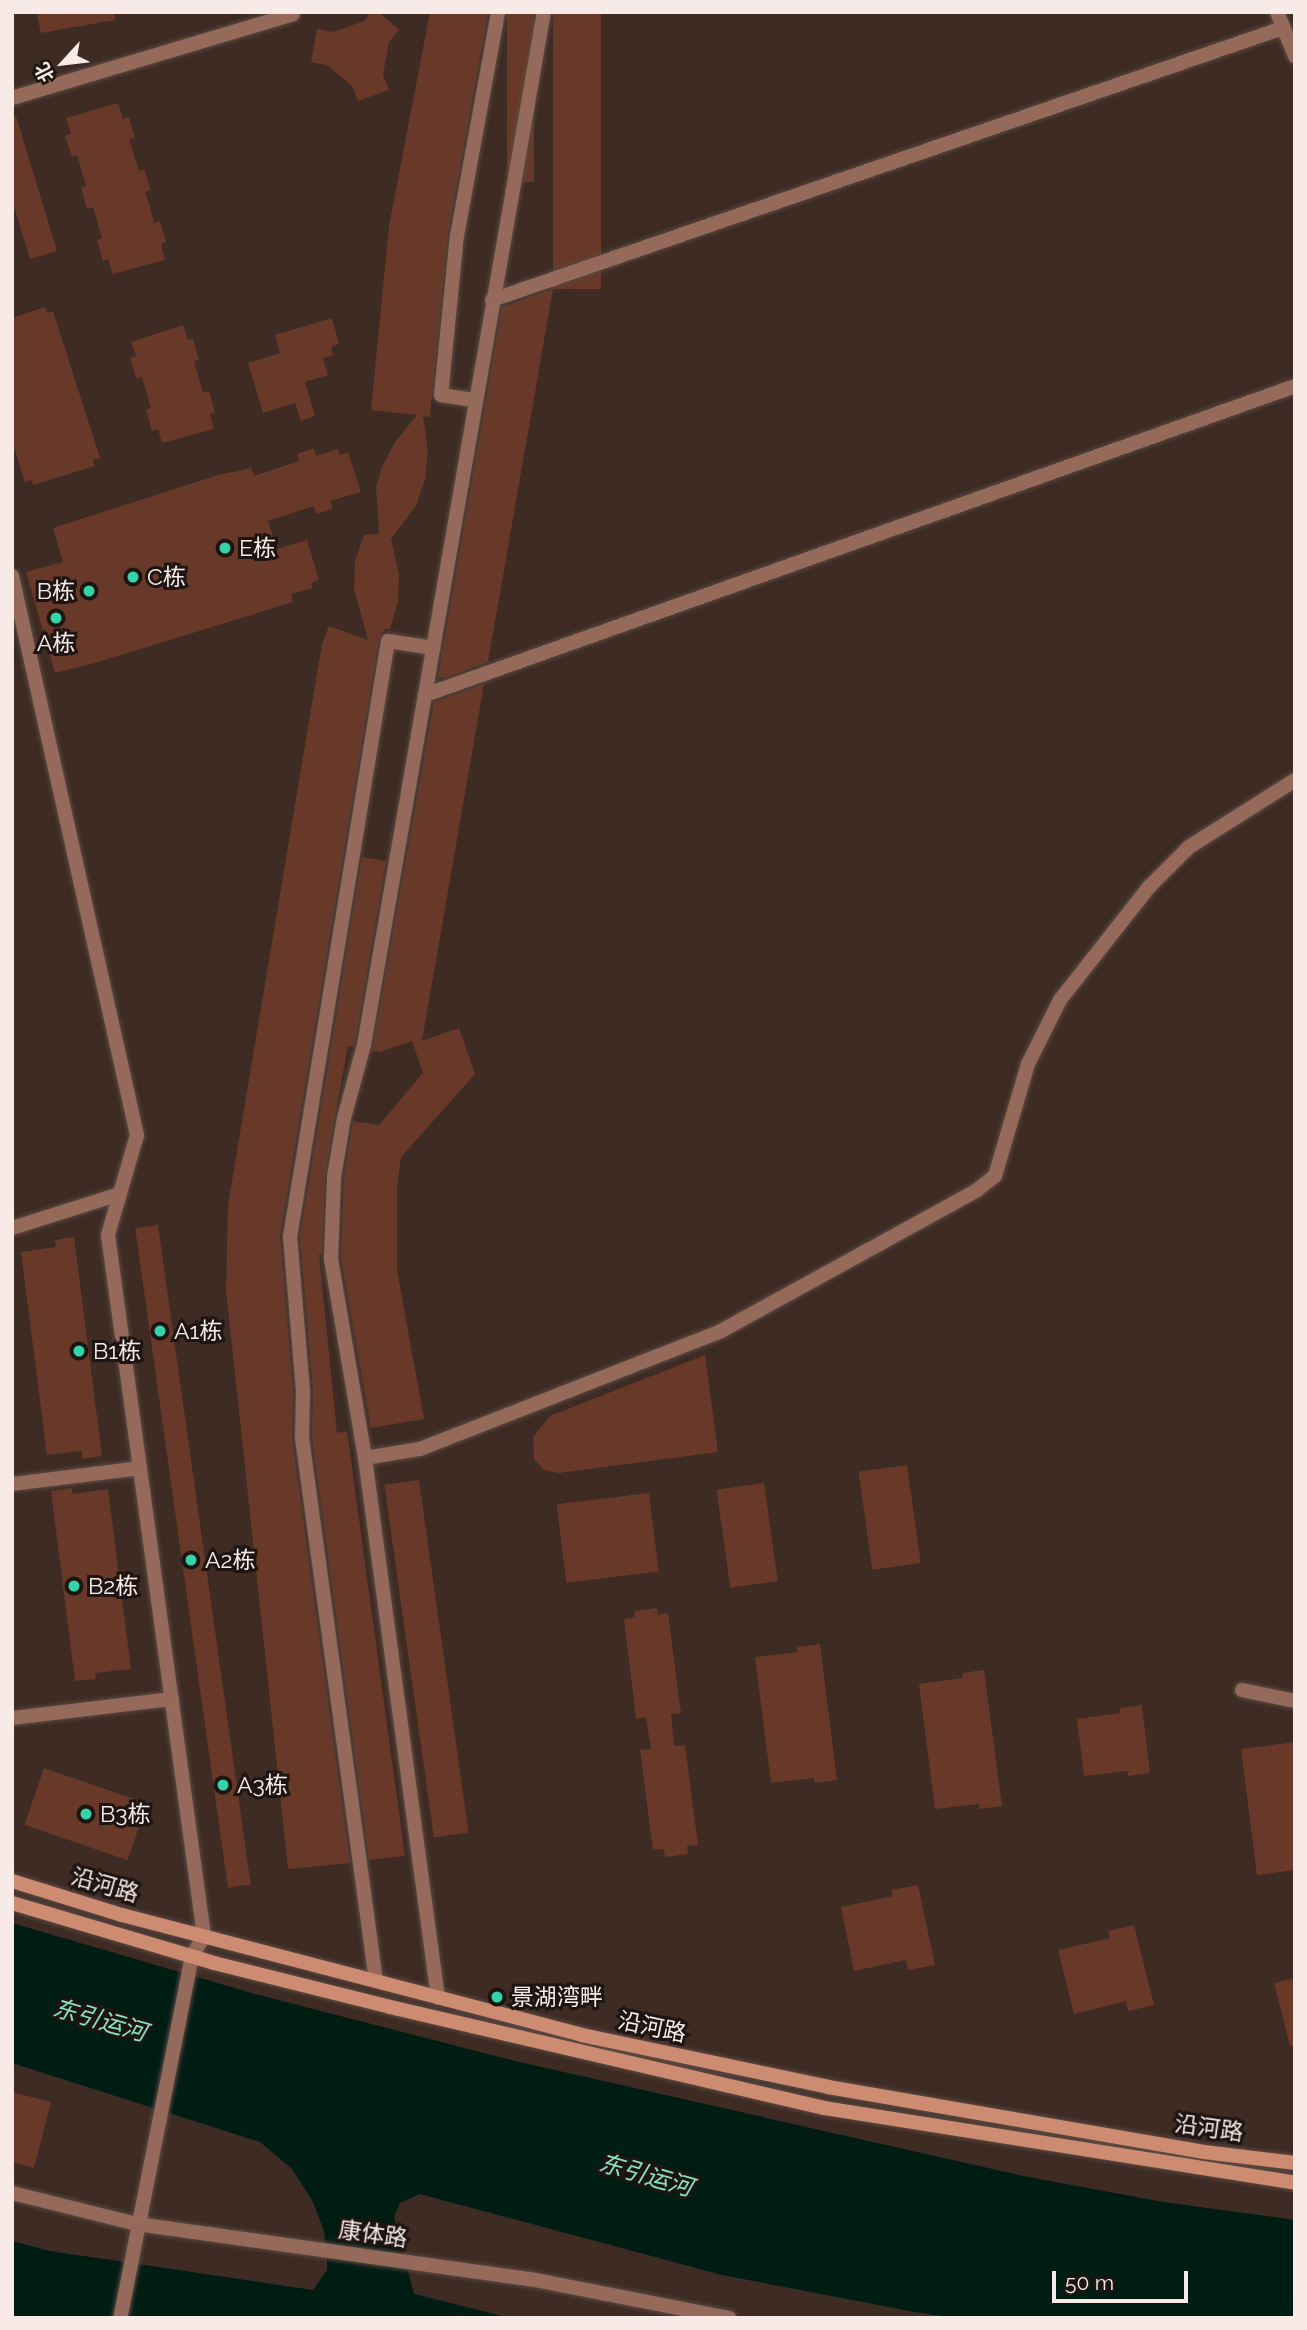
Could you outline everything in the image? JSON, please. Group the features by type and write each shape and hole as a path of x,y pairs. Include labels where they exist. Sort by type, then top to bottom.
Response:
{"main road":[{"name":"沿河路","path":"12,1881 122,1915 582,2035 828,2087 1121,2138 1295,2163"},
{"name":"沿河路","path":"12,1903 191,1962 824,2108 1295,2183"}],"street":[{"path":"475,400 441,395 457,236 498,12"},
{"path":"438,1998 365,1458 331,1259 334,1177 344,1118 365,1045 544,12"},
{"path":"1277,12 1295,56"},
{"path":"12,98 293,14"},
{"path":"492,300 1283,28"},
{"path":"425,695 1295,386"},
{"path":"12,576 137,1135 108,1235 204,1936 191,1962 120,2318"},
{"path":"376,1981 302,1438 303,1391 290,1237 388,641 433,649"},
{"path":"365,1458 420,1449 721,1331 977,1190 995,1176 1028,1063 1060,1000 1149,887 1189,847 1295,780"},
{"path":"12,1228 120,1194"},
{"path":"12,1484 140,1468"},
{"path":"1242,1690 1295,1701"},
{"path":"12,1718 172,1699"},
{"name":"康体路","path":"12,2193 137,2224 530,2279 729,2318"}],"water":[{"name":"东引运河","path":"12,1923 255,1994 515,2061 1023,2176 1163,2202 1295,2220 1295,2318 955,2318 722,2275 420,2194 400,2203 394,2217 414,2294 510,2318 12,2318 12,2241 50,2251 313,2290 327,2270 327,2258 324,2231 313,2202 292,2169 260,2142 12,2063"}],"building":[{"path":"49,12 114,12 115,20 41,33 37,15"},
{"path":"371,12 379,12 399,30 389,42 383,75 389,90 358,101 352,86 327,65 311,62 317,29 333,32 364,21"},
{"path":"430,12 488,12 448,234 430,417 423,416 428,451 425,479 416,506 391,539 399,574 398,602 390,629 385,629 379,639 280,1236 293,1391 292,1439 350,1863 288,1869 226,1290 228,1205 322,644 329,626 368,640 354,589 355,561 364,535 379,534 376,487 382,467 395,442 417,415 371,410 389,226"},
{"path":"507,12 534,12 534,182 507,182"},
{"path":"553,12 601,12 601,289 553,289"},
{"path":"118,103 123,119 129,117 135,138 129,139 139,171 144,169 151,190 145,192 154,223 160,221 166,242 161,244 165,260 113,274 108,259 103,261 97,240 102,238 93,207 87,209 81,188 86,186 77,155 72,157 65,136 71,134 66,118"},
{"path":"12,116 16,116 57,251 30,259 12,200"},
{"path":"553,289 488,662 444,678 438,677 502,307"},
{"path":"45,307 47,313 53,311 100,458 93,460 95,466 33,485 32,480 25,482 12,441 12,318"},
{"path":"332,318 339,344 331,347 333,355 323,358 328,375 305,382 315,416 301,421 295,403 263,413 248,363 280,353 275,335"},
{"path":"183,325 188,340 193,339 199,360 194,361 203,393 209,391 215,412 210,414 214,429 162,443 158,429 152,431 146,410 151,408 142,377 136,378 130,358 136,356 131,342"},
{"path":"314,448 316,456 338,449 340,455 348,452 361,492 330,501 333,509 316,514 314,506 268,521 277,549 307,540 319,580 311,583 313,588 291,594 293,602 55,673 26,572 63,562 53,528 218,475 251,468 254,476 299,461 297,454"},
{"path":"484,684 422,1041 459,1028 475,1074 401,1157 397,1186 397,1270 424,1419 371,1428 341,1258 344,1178 353,1121 379,1125 423,1073 412,1041 380,1052 372,1051 434,702"},
{"path":"362,857 386,861 355,1043 353,1047 348,1046 335,1116 325,1175 322,1254 319,1254 337,1433 347,1431 405,1856 369,1860 312,1437 313,1390 300,1237"},
{"path":"158,1225 251,1885 228,1888 135,1228"},
{"name":"B1栋","path":"74,1237 102,1456 82,1459 82,1451 47,1455 21,1252 56,1247 55,1240"},
{"path":"705,1355 718,1452 559,1473 544,1470 534,1459 533,1437 550,1416"},
{"path":"907,1465 921,1563 872,1570 858,1472"},
{"path":"419,1480 469,1833 434,1837 384,1485"},
{"path":"764,1483 778,1581 730,1588 716,1490"},
{"name":"B2栋","path":"72,1488 72,1494 108,1489 131,1669 95,1673 96,1679 75,1681 51,1491"},
{"path":"649,1493 659,1571 566,1583 557,1504"},
{"path":"657,1608 658,1615 668,1613 681,1713 671,1714 674,1746 685,1745 698,1845 687,1846 688,1854 665,1857 664,1849 653,1850 640,1750 651,1749 646,1717 636,1719 624,1619 635,1617 634,1611"},
{"path":"820,1644 837,1780 815,1783 814,1778 771,1783 755,1657 798,1652 797,1647"},
{"path":"984,1670 1002,1806 979,1809 979,1804 935,1809 919,1684 963,1678 962,1673"},
{"path":"1142,1705 1150,1773 1128,1776 1128,1771 1084,1776 1077,1719 1120,1713 1120,1708"},
{"path":"1295,1742 1295,1870 1257,1875 1241,1749"},
{"name":"B3栋","path":"44,1768 147,1803 128,1860 24,1825"},
{"path":"918,1885 935,1965 908,1970 906,1960 854,1971 841,1907 893,1896 891,1890"},
{"path":"1134,1925 1154,2005 1128,2011 1126,2001 1074,2014 1058,1950 1110,1938 1108,1931"},
{"path":"1295,1978 1295,2046 1290,2046 1274,1983"},
{"path":"12,2092 51,2102 34,2168 12,2162"}],"place":[{"name":"E栋","path":"225,548"},
{"name":"C栋","path":"133,577"},
{"name":"B栋","path":"89,591"},
{"name":"A栋","path":"56,618"},
{"name":"A1栋","path":"160,1331"},
{"name":"B1栋","path":"79,1351"},
{"name":"A2栋","path":"191,1560"},
{"name":"B2栋","path":"74,1586"},
{"name":"A3栋","path":"223,1785"},
{"name":"B3栋","path":"86,1814"},
{"name":"景湖湾畔","path":"497,1997"}]}
